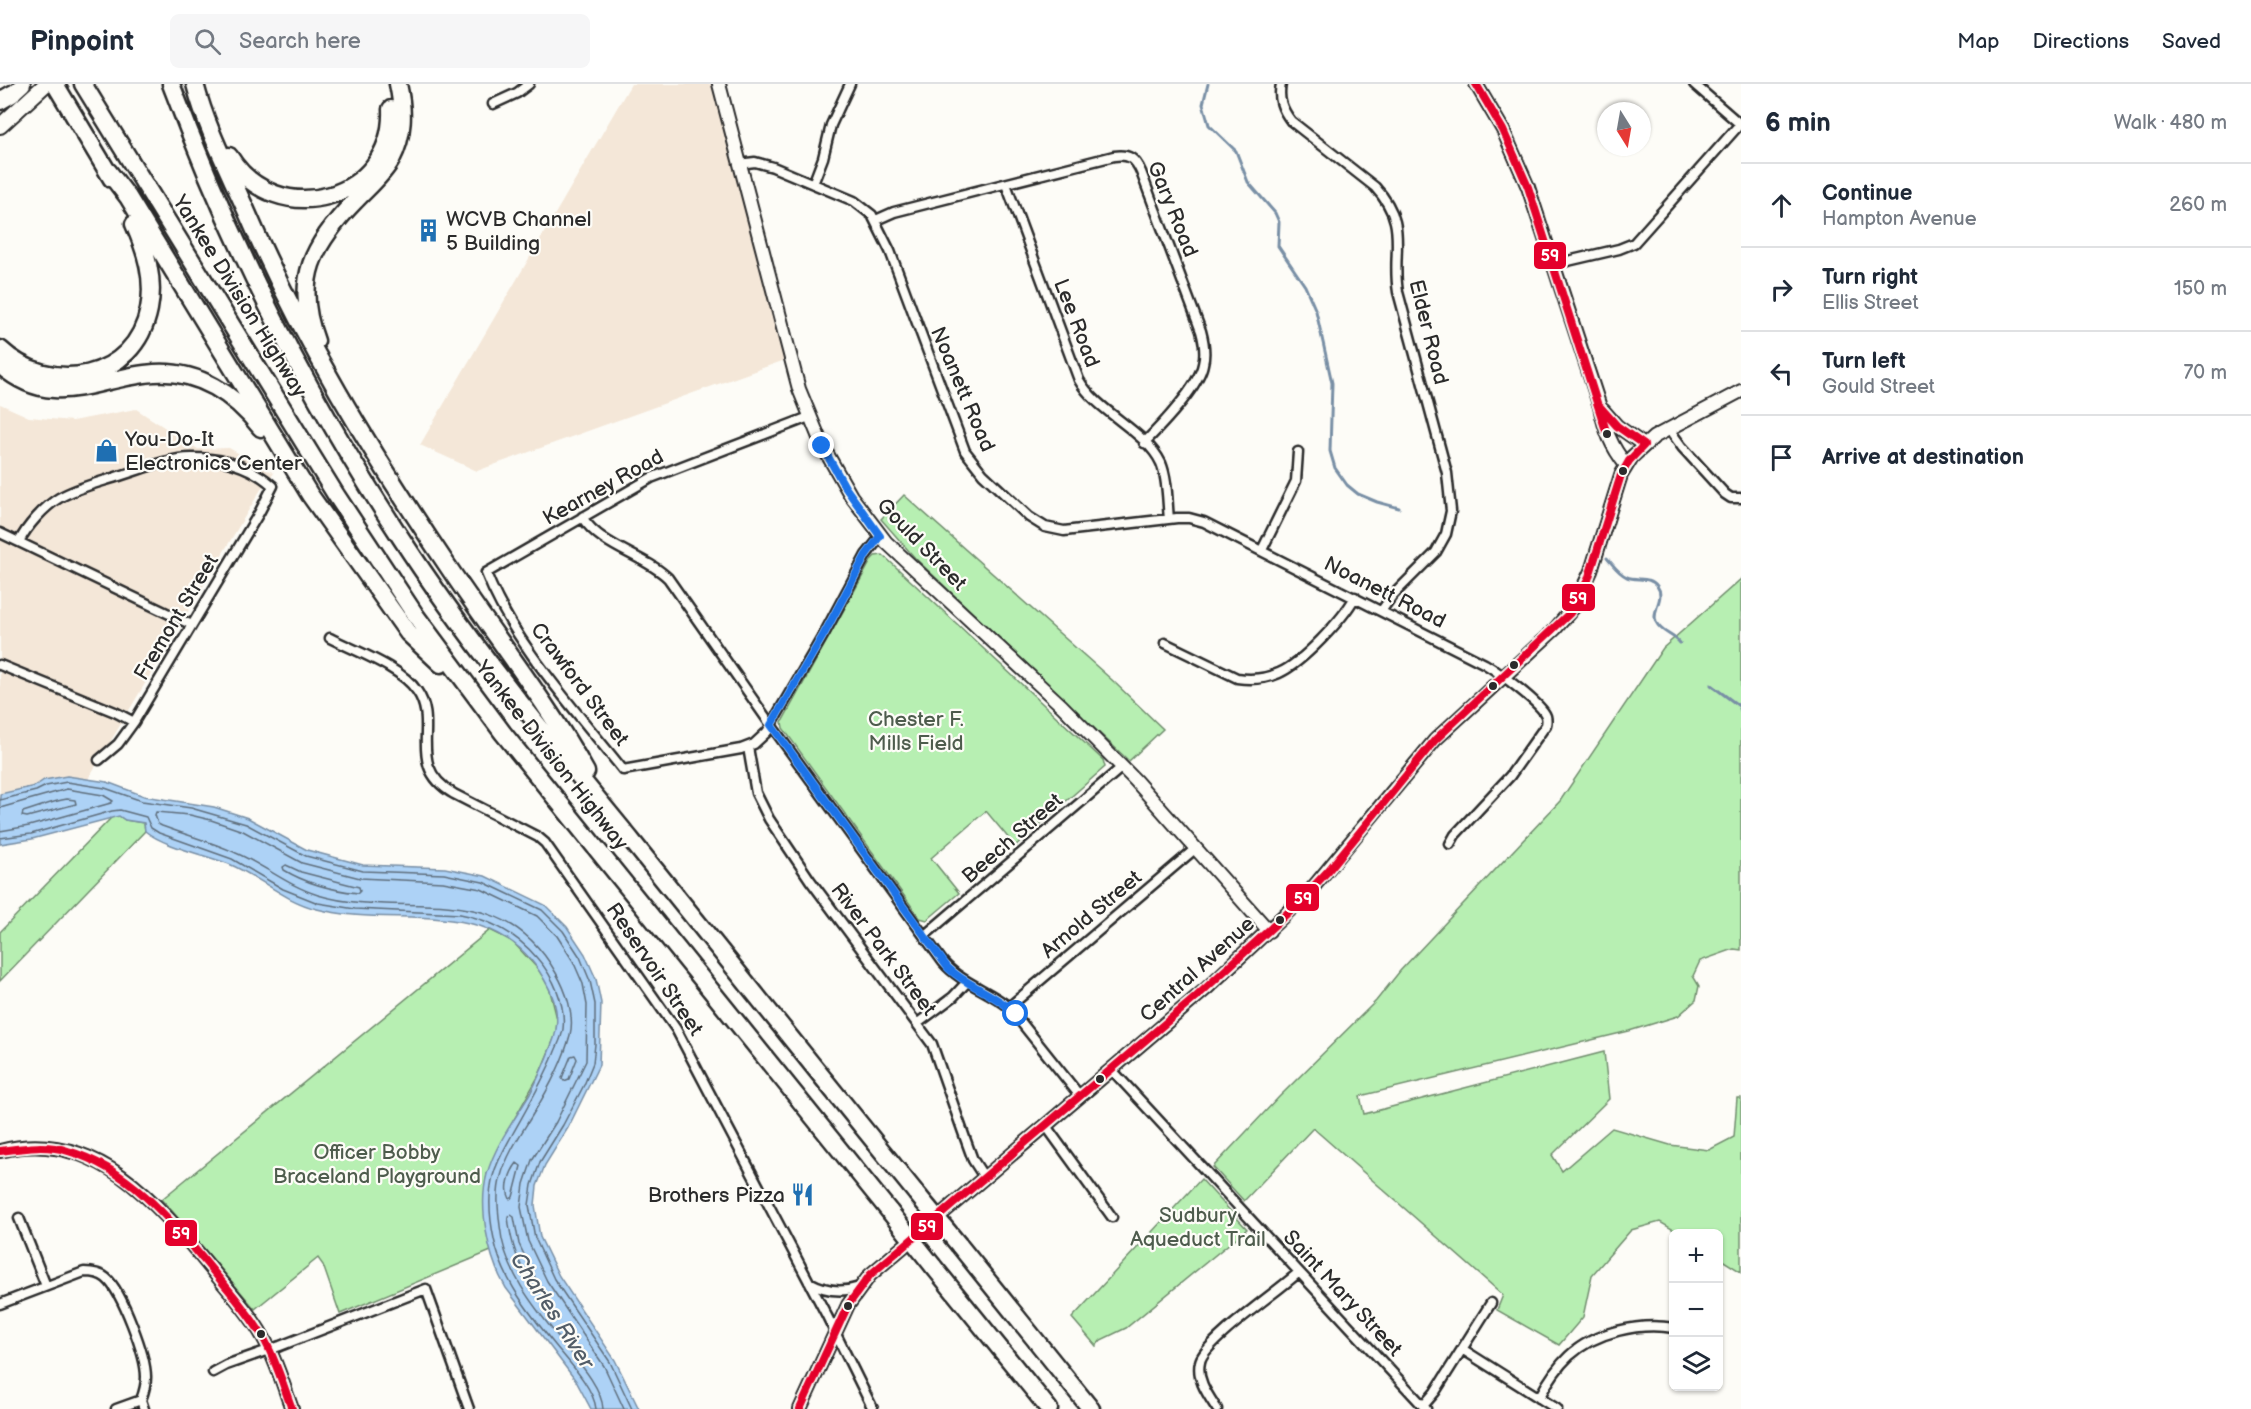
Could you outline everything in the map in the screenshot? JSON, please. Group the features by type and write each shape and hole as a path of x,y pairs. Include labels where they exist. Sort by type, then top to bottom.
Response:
{"highway":[{"path":"0,349 31,370 56,377 74,377 91,373 112,363 129,349 146,320 150,302 149,266 136,226 108,171 55,84"},
{"name":"Yankee Division Highway","path":"83,84 356,526 416,616 474,695 1049,1409"},
{"name":"Yankee Division Highway","path":"171,84 211,183 254,279 298,365 344,447 401,539 462,627 606,810 1091,1409"},
{"path":"197,84 232,180 278,281 321,364 447,565 566,737 606,810"},
{"path":"197,84 224,146 240,170 253,182 271,193 301,200 321,198 340,192 357,182 374,164 385,145 391,124 387,84"},
{"path":"351,412 314,334 308,302 308,279 311,262 322,239 338,218 382,173 395,150 403,117 399,84"},
{"path":"108,171 128,197 292,468"},
{"path":"0,365 25,381 56,389 79,389 136,375 156,373 177,374 200,380 227,394 242,406 292,468 408,633 474,695"}],"main road":[{"name":"Gould Street","path":"719,84 785,344 809,417 827,456 845,487 880,536 1062,706 1122,767 1269,931"},
{"path":"1476,84 1503,130 1524,175 1600,407 1608,438 1626,465"},
{"path":"0,126 41,88"},
{"name":"Central Avenue","path":"800,1409 848,1305 860,1287 881,1265 1202,992 1269,931 1328,871 1435,740 1555,629 1578,601 1591,571 1626,465 1644,445 1669,429 1741,391"},
{"path":"1600,407 1617,426 1644,445"},
{"path":"0,1151 30,1146 64,1148 95,1159 116,1172 168,1215 253,1322 270,1350 292,1409"}],"street":[{"path":"493,104 517,93 529,84"},
{"path":"813,184 823,158 831,125 850,84"},
{"name":"Elder Road","path":"1281,84 1282,107 1291,121 1375,188 1393,214 1398,237 1396,271 1398,292 1449,483 1451,511 1443,540 1432,558 1392,596 1382,610"},
{"path":"1554,264 1619,249 1634,243 1740,125 1694,84"},
{"name":"Gary Road","path":"876,220 894,212 1114,156 1126,155 1137,163 1201,331 1205,351 1204,362 1197,379 1144,443"},
{"name":"Noanett Road","path":"739,164 760,163 813,184 859,204 876,220 890,251 959,438 972,462 982,474 1029,517 1051,529 1071,531 1169,519 1189,518 1204,522 1485,664 1503,676 1543,711 1546,725 1510,776 1455,835 1450,844"},
{"name":"Lee Road","path":"1006,184 1078,380 1091,396 1158,458 1163,469 1169,519"},
{"name":"Kearney Road","path":"486,573 631,488 661,473 809,417"},
{"path":"1669,429 1682,447 1725,494 1731,498 1741,498"},
{"path":"1262,550 1296,481 1298,452"},
{"name":"Fremont Street","path":"20,542 31,524 59,498 174,460 196,458 233,463 253,470 273,486 134,722 114,748 99,760"},
{"path":"582,517 599,535 659,570 670,580 771,725 948,968 1009,1007 1080,1096"},
{"path":"0,533 192,625"},
{"path":"748,747 760,740 771,725 824,634 866,555 880,536"},
{"name":"Crawford Street","path":"486,573 495,594 524,642 623,770 748,747"},
{"path":"1165,643 1237,678 1251,680 1270,676 1287,669 1332,628 1346,613 1355,597"},
{"name":"Reservoir Street","path":"330,638 396,672 417,690 424,707 426,757 433,777 441,786 538,837 548,846 676,1029 873,1409"},
{"path":"0,665 134,722"},
{"name":"River Park Street","path":"748,747 756,793 769,819 810,880 935,1049 964,1138 984,1177"},
{"name":"Beech Street","path":"924,936 1122,767"},
{"name":"Arnold Street","path":"1009,1007 1196,848"},
{"path":"918,1023 946,1003 967,982"},
{"name":"Saint Mary Street","path":"1112,1070 1421,1407"},
{"path":"1046,1126 1112,1217"},
{"path":"19,1218 46,1286"},
{"path":"0,1304 88,1272 102,1275 111,1283 125,1307 144,1362 146,1376 143,1404 116,1409"},
{"path":"1217,1409 1202,1381 1199,1366 1201,1357 1216,1340 1299,1272"},
{"path":"806,1280 819,1288 833,1291 860,1287"},
{"path":"213,1372 226,1365 426,1289 469,1409"},
{"path":"1421,1407 1435,1392 1491,1303"},
{"path":"1539,1398 1562,1363 1586,1344 1606,1335 1637,1327 1669,1327"},
{"path":"1462,1349 1557,1409"}],"shaded area":[{"path":"631,84 713,84 785,360 477,471 420,445"},
{"path":"0,404 29,417 72,421 136,409 198,449 229,448 274,473 263,486 88,779 67,776 44,780 35,786 0,794"}],"green space":[{"path":"904,495 1112,680 1163,729 1129,761 915,558 881,519"},
{"name":"Chester F. Mills Field","path":"883,555 1103,760 1105,767 1015,846 986,811 931,858 959,893 927,920 920,918 783,728 782,722 872,559"},
{"path":"1741,579 1741,950 1734,949 1700,961 1693,976 1699,986 1696,1000 1678,1016 1629,1031 1360,1096 1364,1114 1604,1052 1609,1099 1552,1155 1562,1171 1612,1128 1670,1145 1709,1150 1734,1137 1737,1098 1741,1098 1741,1272 1723,1261 1723,1229 1672,1229 1660,1222 1631,1230 1592,1275 1583,1317 1559,1345 1497,1310 1503,1295 1313,1128 1244,1201 1213,1167 1279,1097 1376,1001 1400,971 1560,801 1663,648"},
{"path":"119,816 125,820 144,823 145,831 0,981 0,932 112,817"},
{"name":"Officer Bobby Braceland Playground","path":"490,930 512,941 538,969 549,987 557,1019 556,1034 539,1075 499,1146 487,1174 486,1219 491,1251 340,1314 323,1265 318,1258 255,1309 162,1199"},
{"name":"Sudbury Aqueduct Trail","path":"1201,1179 1247,1229 1126,1328 1101,1340 1096,1346 1072,1318"}],"water":[{"name":"Charles River","path":"67,776 107,782 144,796 214,807 248,818 307,850 363,865 445,868 485,876 545,905 567,927 585,954 596,979 601,1003 599,1065 568,1128 545,1165 537,1186 535,1205 540,1237 559,1276 615,1360 639,1409 591,1409 576,1381 506,1288 490,1248 484,1217 484,1187 487,1174 500,1143 536,1082 555,1036 557,1019 552,994 544,979 523,952 499,934 472,924 442,919 348,914 305,905 229,864 162,841 145,831 144,823 125,820 119,816 32,839 0,844 0,794 35,786 44,780"}],"waterway":[{"path":"1208,84 1203,104 1209,125 1236,151 1248,182 1275,213 1279,222 1278,246 1305,286 1316,311 1332,383 1330,451 1335,468 1347,485 1358,494 1399,508"},
{"path":"1607,558 1624,576 1651,581 1657,586 1660,595 1655,613 1656,622 1661,629 1680,643"},
{"path":"1711,685 1739,706 1741,711"}],"transit line":[{"name":"59","path":"1476,84 1503,130 1528,187 1607,434"},
{"name":"59","path":"800,1409 848,1305 870,1275 1196,997 1293,908 1328,871 1435,740 1570,613 1588,580 1621,475 1629,461 1644,445 1617,426 1600,407"},
{"name":"59","path":"0,1151 43,1147 68,1151 91,1159 131,1184 166,1217 252,1320 272,1355 292,1409"}],"place":[{"name":"WCVB Channel 5 Building","path":"428,231"},
{"name":"You-Do-It Electronics Center","path":"107,451"},
{"name":"Brothers Pizza","path":"803,1195"}],"route":[{"path":"822,446 845,487 880,536 866,555 824,634 771,725 948,968 959,977 995,997 1016,1014"}]}
